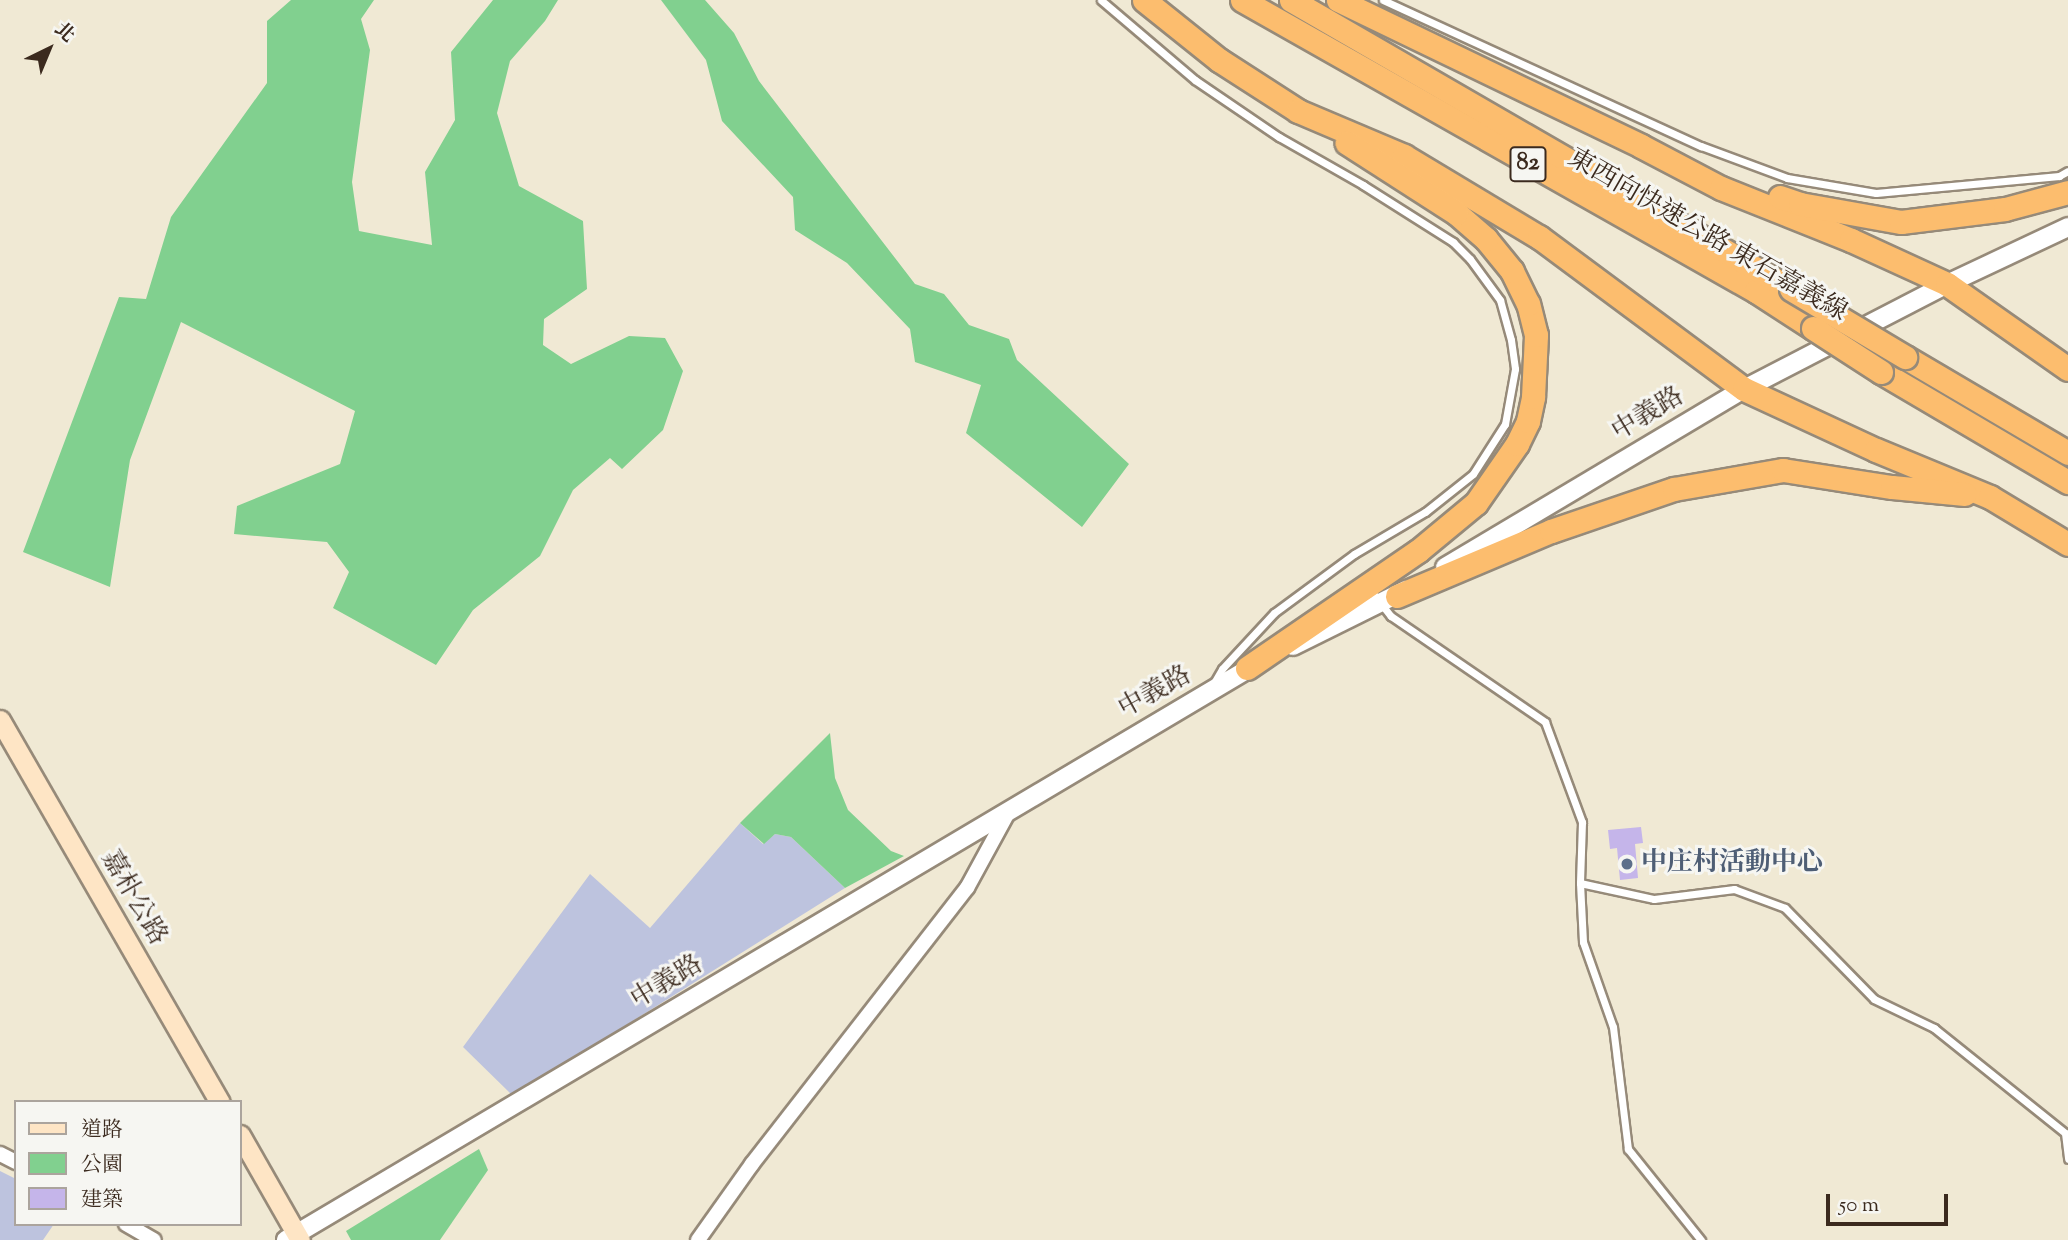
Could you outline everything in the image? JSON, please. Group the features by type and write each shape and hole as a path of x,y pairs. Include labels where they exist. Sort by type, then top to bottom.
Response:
{"highway":[{"path":"1144,0 1219,60 1456,214 1486,239 1512,271 1528,304 1536,335 1537,366 1528,421 1504,464 1476,503 1451,525 1247,668"},
{"name":"東西向快速公路 東石嘉義線","path":"1242,0 1756,291 1881,372 2068,482"},
{"name":"東西向快速公路 東石嘉義線","path":"1292,0 2068,453"},
{"path":"1338,0 1641,146 1721,188 1851,240 1947,284 2068,369"},
{"path":"1298,111 1404,156 1539,237 1744,389 1875,450 1990,496 2068,544"},
{"path":"1641,146 1800,204 1901,222 2005,209 2068,192"},
{"path":"1389,600 1550,531 1674,489 1783,470 1892,487 1990,496"}],"main road":[{"name":"嘉朴公路","path":"0,720 219,1100"},
{"path":"242,1139 295,1238"}],"street":[{"name":"中義路","path":"295,1238 1247,668 1389,600 1744,389 1947,284 2068,227"},
{"path":"698,1240 752,1164 967,888 1011,807"},
{"path":"130,1226 154,1240"}],"lane":[{"path":"1101,0 1195,80 1279,137 1363,185 1453,242 1470,259 1500,300 1511,340 1515,369 1505,424 1473,474 1425,512 1354,554 1274,613 1222,669 1208,693"},
{"path":"1383,0 1701,146 1787,178 1875,193 2059,176 2068,171"},
{"path":"1366,584 1389,600 1407,628 1426,638 1545,722 1582,822 1580,883 1583,942 1613,1027 1629,1149 1701,1240"},
{"path":"1580,883 1654,899 1734,889 1785,908 1874,999 1934,1028 2065,1133 2068,1159"}],"shaded area":[{"path":"740,823 763,844 775,834 791,837 845,888 513,1096 463,1047 590,874 650,928"},
{"path":"0,1171 14,1178 14,1226 53,1226 43,1240 0,1240"}],"green space":[{"path":"291,0 374,0 361,19 370,50 352,182 359,231 432,245 425,172 455,120 451,52 493,0 558,0 545,21 510,61 497,113 519,186 583,221 587,289 544,319 543,345 571,364 629,336 665,338 683,371 663,430 622,469 610,458 573,490 540,556 473,610 436,665 333,608 349,572 327,542 234,534 237,506 340,464 355,411 181,322 130,460 110,587 23,552 119,297 146,299 171,217 267,83 267,21"},
{"path":"661,0 705,0 734,33 759,81 915,284 944,294 969,325 1009,339 1017,360 1129,464 1082,527 966,433 981,385 915,362 910,329 847,263 795,230 793,197 722,121 706,60"},
{"path":"830,733 835,778 848,810 891,851 904,856 845,888 791,837 775,834 764,844 740,823"},
{"path":"479,1149 488,1170 440,1240 351,1240 346,1231"}],"building":[{"name":"中庄村活動中心","path":"1641,827 1643,843 1635,844 1638,878 1620,880 1617,848 1610,849 1608,830"}],"place":[{"name":"中庄村活動中心","path":"1627,864"}]}
